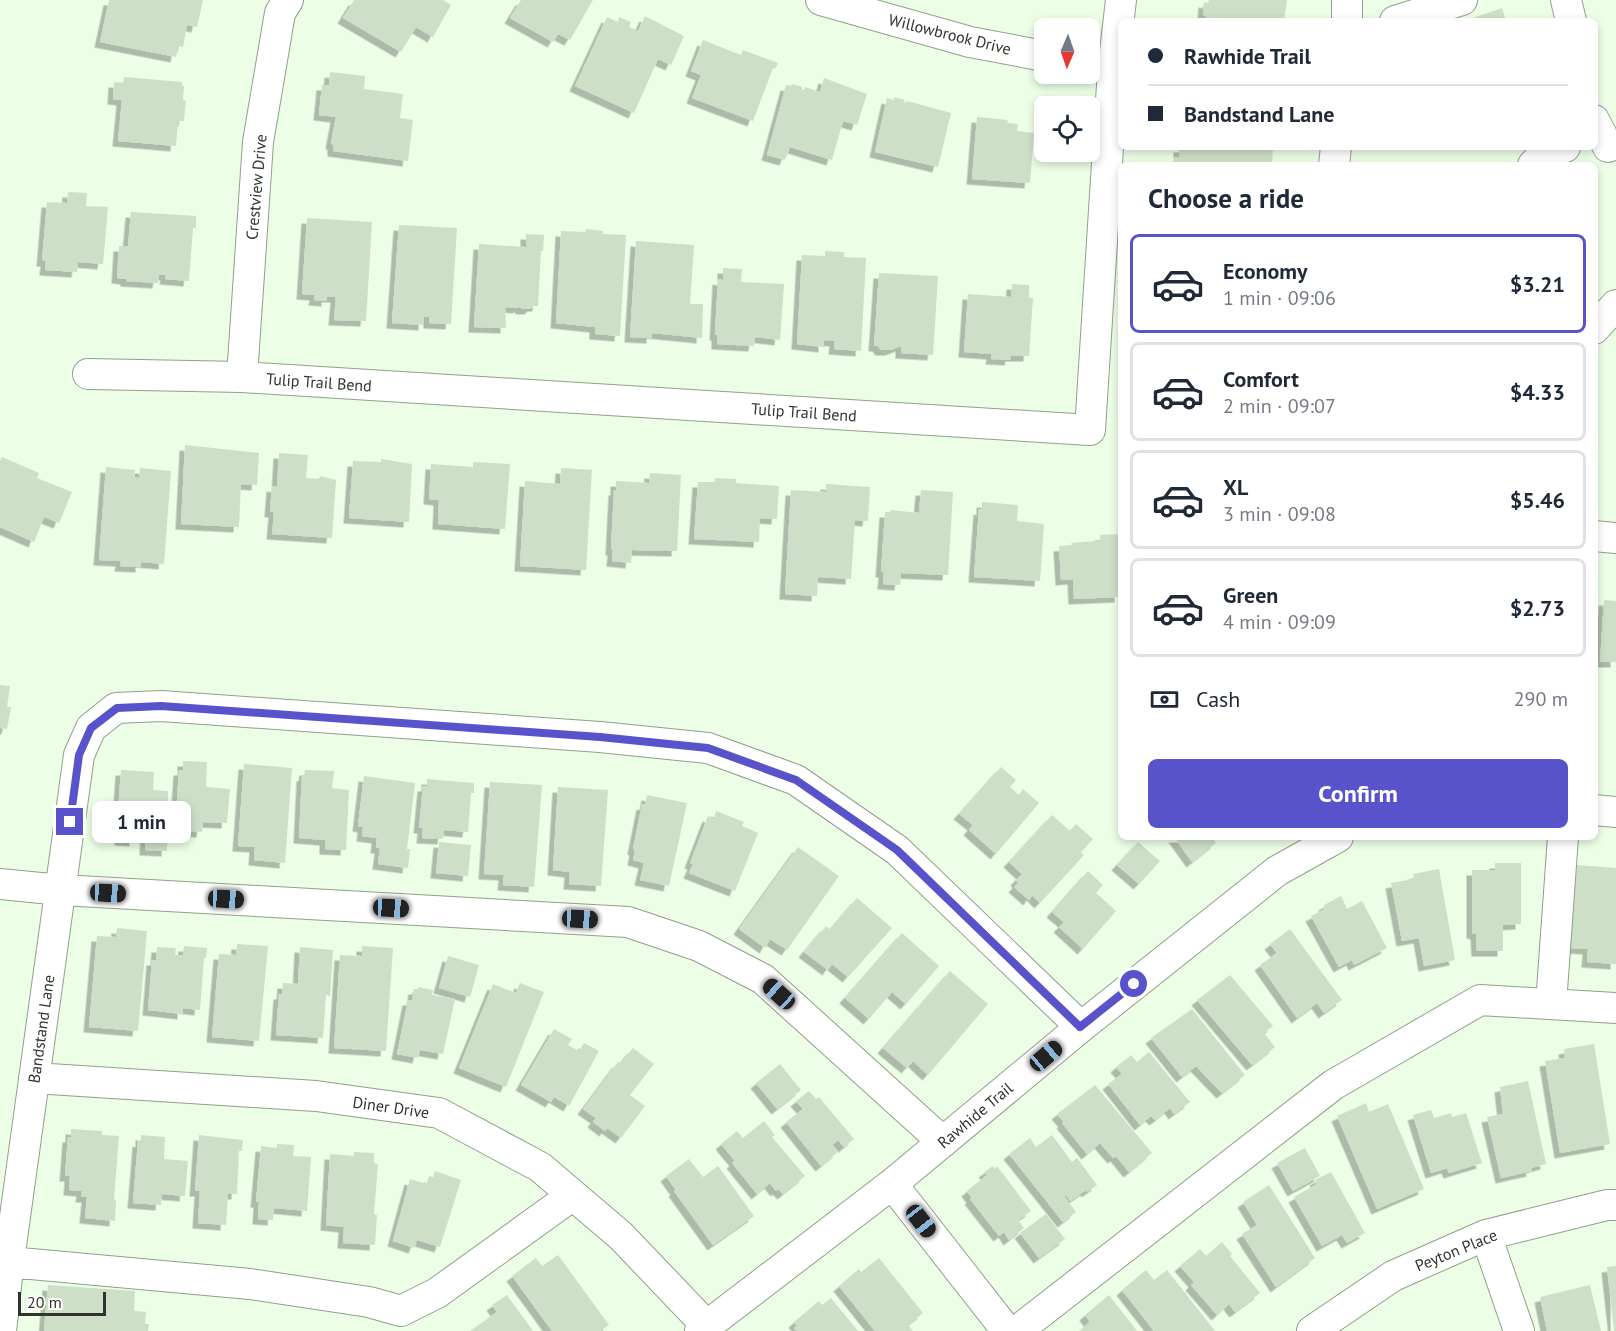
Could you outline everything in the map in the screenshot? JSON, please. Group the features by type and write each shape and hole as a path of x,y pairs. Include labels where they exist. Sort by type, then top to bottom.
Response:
{"street":[{"name":"Crestview Drive","path":"242,377 258,142 280,13 288,0"},
{"name":"Willowbrook Drive","path":"821,0 970,42 1034,54"},
{"name":"Tulip Trail Bend","path":"88,374 242,377 1090,430 1101,67 1121,0"},
{"path":"1347,0 1347,18"},
{"path":"1405,18 1462,0"},
{"path":"1566,0 1570,18"},
{"path":"1598,129 1606,148"},
{"path":"1536,162 1558,150"},
{"path":"1598,304 1616,299"},
{"path":"1598,325 1616,305"},
{"path":"1598,536 1616,538"},
{"name":"Bandstand Lane","path":"1,1331 79,755 91,728 117,708 161,706 600,737 708,748 796,780 897,850 1080,1027"},
{"path":"1598,810 1616,812"},
{"name":"Rawhide Trail","path":"704,1328 892,1184 1080,1027 1277,871 1333,840"},
{"path":"1551,1004 1563,840"},
{"path":"0,884 61,890 628,922 699,946 763,979 943,1142"},
{"path":"1017,1331 1333,1085 1480,1000 1616,1008"},
{"name":"Diner Drive","path":"34,1078 316,1096 439,1113 540,1167 621,1236 704,1328"},
{"path":"892,1184 1007,1331"},
{"path":"9,1262 250,1284 369,1302 401,1311 437,1293 573,1195"},
{"name":"Peyton Place","path":"1312,1331 1393,1276 1486,1235 1607,1205 1616,1205"},
{"path":"1486,1235 1519,1331"}],"building":[{"path":"109,0 203,0 197,27 187,25 183,47 178,46 176,57 100,42"},
{"path":"354,0 443,0 451,5 433,37 416,27 401,52 343,18"},
{"path":"521,0 593,0 570,40 558,34 553,42 510,18"},
{"path":"1209,0 1287,0 1284,18 1206,18 1203,15 1204,2 1208,3"},
{"path":"1502,8 1505,18 1473,18"},
{"path":"645,16 684,36 671,65 658,59 634,113 575,86 607,17 618,22 619,17 631,22 629,27 638,31"},
{"path":"703,40 741,55 743,50 778,63 775,69 773,68 753,121 692,98 701,75 691,71"},
{"path":"330,72 365,76 364,89 403,94 400,118 413,120 408,161 333,151 331,143 336,117 319,115 322,85 329,85"},
{"path":"124,77 182,82 183,100 186,101 184,121 178,121 176,146 118,141 122,100 113,99 114,82 123,83"},
{"path":"824,78 867,94 857,125 843,121 832,160 790,147 785,160 767,155 786,85 791,86 792,84 804,90 805,87 820,92"},
{"path":"894,97 905,100 906,103 907,101 951,113 938,167 875,152 887,98 894,100"},
{"path":"977,117 1008,120 1007,123 1018,124 1017,131 1034,133 1030,183 972,179"},
{"path":"1179,150 1273,150 1272,162 1173,162 1174,157 1179,158"},
{"path":"68,192 87,193 86,206 108,207 103,264 78,262 77,272 45,270 46,261 42,261 47,202 67,203"},
{"path":"131,212 196,216 189,281 165,279 166,275 159,275 158,283 126,281 126,279 117,278 119,246 128,246"},
{"path":"307,218 372,222 366,321 334,320 336,297 327,297 327,301 314,300 315,295 302,294"},
{"path":"399,225 457,228 451,324 429,323 429,317 424,317 424,325 392,323"},
{"path":"586,229 603,231 603,234 626,235 620,336 595,334 595,327 556,323 561,231 585,232"},
{"path":"526,234 544,235 538,306 530,309 522,309 519,306 519,308 505,307 506,328 474,327 479,244 526,247"},
{"path":"636,241 694,245 690,304 703,304 702,338 652,333 652,338 630,337"},
{"path":"825,251 844,252 844,257 866,258 861,351 834,349 835,341 824,340 824,347 797,344 802,255 825,256"},
{"path":"723,268 742,269 741,282 784,284 780,340 755,337 754,346 717,344 717,335 715,335 718,279 723,280"},
{"path":"879,273 938,276 933,355 901,353 901,346 891,350 881,350 878,346 874,346"},
{"path":"1012,284 1029,285 1029,298 1033,298 1029,356 1011,356 1010,360 991,359 992,354 964,352 968,294 1011,297"},
{"path":"185,445 259,453 257,485 241,484 239,527 181,524"},
{"path":"279,453 308,455 306,478 318,479 321,476 336,480 332,538 272,534 274,512 270,512 272,486 277,487"},
{"path":"2,457 39,473 37,478 72,492 59,523 44,517 34,542 0,527 0,461"},
{"path":"381,459 412,464 409,522 349,518 353,461 381,462"},
{"path":"473,462 510,464 505,529 438,524 439,500 429,499 431,464 473,467"},
{"path":"106,467 135,470 134,477 139,478 140,468 171,471 164,564 141,562 141,567 120,566 121,561 99,560"},
{"path":"561,468 592,470 586,570 520,566 525,481 560,484"},
{"path":"650,473 681,475 677,551 632,550 631,563 612,561 616,481 649,483"},
{"path":"715,478 736,479 736,483 779,486 777,519 760,518 759,542 694,539 698,482 715,482"},
{"path":"826,484 870,487 868,521 855,520 851,579 818,577 817,596 785,594 791,490 826,492"},
{"path":"921,490 953,492 948,575 901,573 900,585 883,584 884,572 881,572 885,512 891,510 919,513"},
{"path":"982,502 1018,505 1017,521 1044,524 1040,581 974,577 979,509 982,510"},
{"path":"1118,534 1118,597 1074,599 1073,579 1061,580 1059,546 1100,541 1100,535"},
{"path":"1604,600 1616,601 1616,662 1600,662"},
{"path":"0,685 10,686 7,707 11,707 7,729 0,728"},
{"path":"183,761 207,762 206,787 230,789 227,823 203,822 202,832 175,830 179,770 183,770"},
{"path":"244,764 292,768 285,863 254,860 255,847 238,846"},
{"path":"1001,767 1016,780 1010,787 1019,795 1023,789 1039,803 996,854 969,830 973,825 959,814"},
{"path":"121,770 154,772 153,790 168,791 167,851 145,850 146,830 135,829 135,841 120,840 121,827 117,827"},
{"path":"305,770 334,771 332,788 349,790 346,850 325,849 325,840 299,838 302,776"},
{"path":"364,776 415,783 407,849 410,849 408,868 378,864 380,848 376,848 377,838 362,836 363,827 358,826"},
{"path":"427,779 474,783 468,832 444,830 443,839 422,838 423,828 419,828 423,786 427,786"},
{"path":"490,782 542,785 534,887 503,885 504,875 484,874"},
{"path":"558,787 608,790 601,886 569,884 570,872 553,870"},
{"path":"647,795 687,803 669,886 640,880 644,863 633,860 642,804 645,805"},
{"path":"716,811 744,822 742,826 758,833 735,891 689,873 693,864 690,863 708,816 714,819"},
{"path":"1052,815 1070,831 1076,824 1093,839 1081,852 1084,855 1040,903 1032,895 1029,900 1014,887 1018,883 1016,880 1022,874 1009,862"},
{"path":"1176,840 1214,840 1216,843 1192,862"},
{"path":"439,842 471,845 468,876 436,873"},
{"path":"1138,842 1160,861 1139,884 1117,865"},
{"path":"798,847 839,876 787,950 770,939 765,948 739,929"},
{"path":"1495,863 1521,863 1521,924 1503,925 1503,951 1477,951 1476,934 1472,933 1472,870 1495,870"},
{"path":"1577,865 1616,868 1616,964 1587,962 1588,949 1571,948"},
{"path":"1439,869 1455,960 1424,966 1419,938 1402,941 1391,883 1414,879 1413,874"},
{"path":"1088,871 1103,885 1096,893 1116,911 1083,949 1059,927 1064,922 1052,912"},
{"path":"1341,896 1347,909 1362,901 1387,948 1354,965 1352,960 1339,967 1311,916 1325,909 1324,905"},
{"path":"857,898 892,928 848,977 832,964 828,970 804,952 826,926 830,930"},
{"path":"117,928 147,931 138,1031 89,1027 97,936 116,937"},
{"path":"1290,929 1342,1000 1324,1013 1317,1003 1297,1018 1260,965 1277,953 1270,944"},
{"path":"902,933 939,966 906,1004 892,992 869,1019 845,998"},
{"path":"237,944 268,946 259,1041 212,1037 219,954 236,955"},
{"path":"184,946 207,948 206,958 204,958 200,1010 183,1008 183,1014 148,1010 152,960 156,960 157,947 176,948 175,955 183,955"},
{"path":"362,946 393,948 386,1051 334,1048 340,955 362,956"},
{"path":"300,947 333,950 330,996 326,995 323,1038 276,1035 279,994 282,994 283,983 298,984"},
{"path":"448,956 479,965 470,997 439,988"},
{"path":"950,971 988,1004 928,1075 913,1061 907,1068 883,1048"},
{"path":"1230,975 1273,1026 1264,1033 1275,1047 1252,1065 1197,1000"},
{"path":"520,983 544,992 506,1087 459,1068 493,984 516,993"},
{"path":"418,987 433,990 432,995 455,999 443,1054 420,1050 418,1058 397,1054 408,1000 412,1000 414,989"},
{"path":"1192,1009 1245,1075 1222,1093 1196,1066 1182,1077 1151,1038"},
{"path":"554,1029 572,1039 568,1045 579,1051 584,1043 599,1051 569,1106 554,1097 551,1102 521,1085"},
{"path":"1594,1044 1610,1144 1560,1153 1545,1061 1565,1058 1564,1049"},
{"path":"633,1048 654,1064 630,1095 645,1106 621,1138 607,1128 605,1131 593,1122 596,1118 583,1109 618,1062 620,1064"},
{"path":"1149,1052 1190,1102 1174,1114 1170,1108 1155,1120 1151,1116 1140,1125 1108,1084 1122,1074 1116,1067 1131,1055 1137,1062"},
{"path":"780,1064 801,1090 777,1109 756,1083"},
{"path":"1528,1081 1546,1164 1531,1168 1532,1171 1501,1178 1487,1117 1503,1114 1500,1087"},
{"path":"1095,1085 1152,1153 1129,1172 1116,1156 1113,1158 1100,1143 1087,1154 1057,1114"},
{"path":"809,1091 816,1099 819,1097 854,1139 844,1147 838,1140 832,1145 838,1152 821,1166 786,1122 803,1109 796,1101"},
{"path":"1366,1103 1369,1112 1388,1104 1424,1189 1377,1209 1337,1116"},
{"path":"1431,1110 1434,1118 1451,1113 1452,1117 1466,1113 1482,1163 1449,1173 1447,1168 1431,1173 1413,1115"},
{"path":"764,1121 775,1135 772,1137 805,1176 783,1194 778,1189 776,1191 770,1183 757,1194 732,1163 735,1161 721,1144 737,1131 743,1138"},
{"path":"71,1129 102,1131 102,1135 119,1136 114,1199 116,1200 115,1221 85,1218 87,1197 81,1197 82,1191 69,1190 70,1176 65,1176 68,1137 71,1137"},
{"path":"141,1135 165,1137 164,1159 188,1161 185,1196 162,1194 161,1205 133,1203 138,1141 141,1142"},
{"path":"199,1135 243,1140 242,1151 239,1151 237,1194 228,1194 226,1225 198,1223 200,1191 195,1191"},
{"path":"1052,1135 1072,1162 1077,1158 1097,1185 1070,1201 1066,1195 1064,1196 1076,1212 1063,1222 1009,1154 1030,1138 1036,1147"},
{"path":"277,1144 294,1145 293,1156 311,1157 307,1211 274,1208 273,1220 258,1219 259,1202 256,1202 261,1146 277,1148"},
{"path":"1305,1148 1320,1176 1293,1191 1277,1163"},
{"path":"354,1152 374,1153 374,1163 378,1164 374,1214 377,1215 375,1245 343,1243 344,1227 326,1225 330,1154 354,1156"},
{"path":"689,1159 703,1177 718,1166 754,1216 713,1245 674,1191 676,1190 666,1176"},
{"path":"993,1166 994,1169 997,1166 1031,1211 1018,1220 1024,1228 1009,1240 1004,1232 999,1236 970,1199 972,1198 967,1191 987,1175 984,1172"},
{"path":"435,1171 461,1180 440,1247 417,1240 414,1248 393,1241 410,1179 426,1184 429,1177 433,1178"},
{"path":"1331,1172 1365,1233 1347,1243 1342,1235 1322,1246 1294,1197 1317,1184 1315,1180"},
{"path":"1269,1185 1315,1258 1276,1287 1242,1234 1257,1225 1243,1202"},
{"path":"1046,1214 1065,1239 1039,1258 1020,1233"},
{"path":"1222,1242 1232,1254 1230,1256 1260,1293 1235,1312 1229,1304 1217,1315 1191,1285 1194,1282 1180,1266 1200,1249 1206,1256"},
{"path":"558,1255 609,1325 600,1331 552,1331 512,1276 536,1258 542,1266"},
{"path":"879,1258 923,1313 908,1325 913,1331 875,1331 839,1286 859,1269 861,1272"},
{"path":"1616,1266 1616,1331 1614,1331 1607,1267"},
{"path":"1146,1270 1154,1280 1167,1270 1215,1331 1154,1331 1122,1290"},
{"path":"48,1285 135,1291 134,1311 146,1312 145,1324 149,1324 148,1331 44,1331"},
{"path":"1590,1285 1601,1331 1547,1331 1540,1297"},
{"path":"507,1295 533,1331 470,1331 497,1312 492,1305"},
{"path":"1109,1295 1137,1331 1079,1331 1090,1322 1085,1315"},
{"path":"831,1298 858,1331 797,1331 794,1328 797,1326 794,1322 819,1301 822,1305"}],"route":[{"path":"70,822 79,755 91,728 117,708 161,706 600,737 708,748 796,780 897,850 1080,1027 1134,984"}]}
